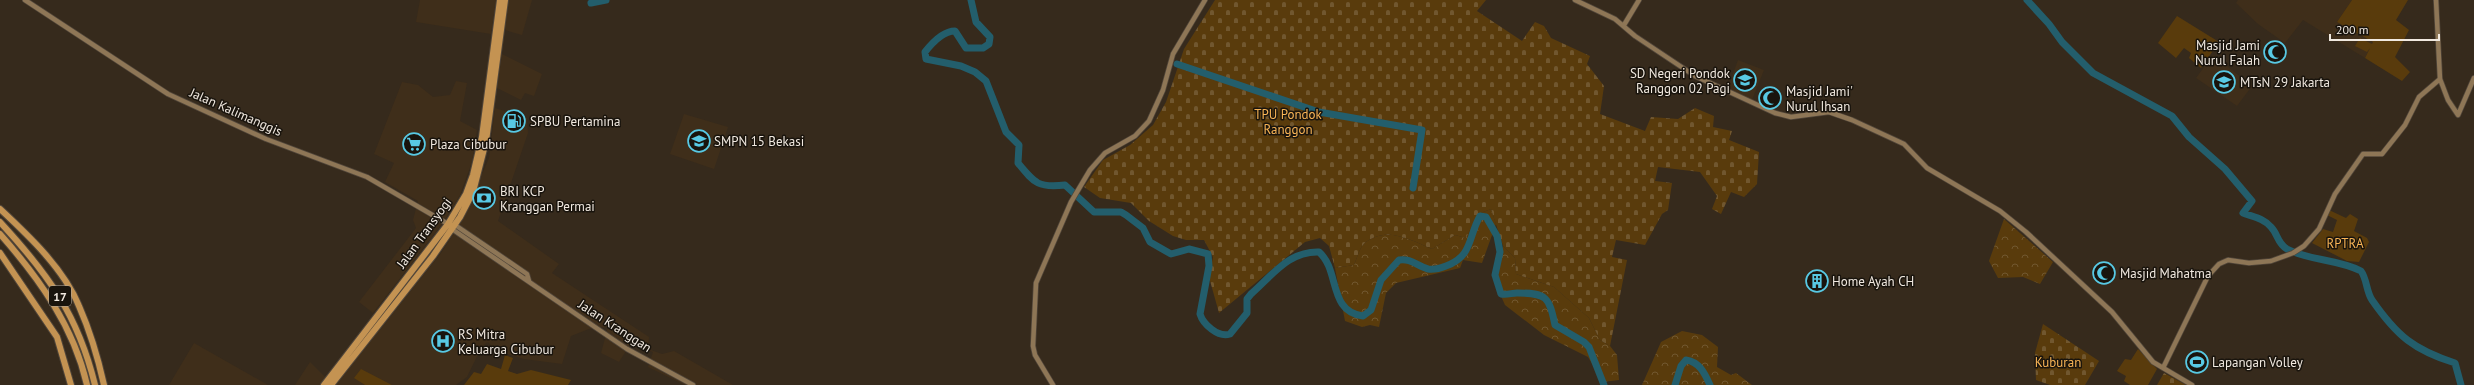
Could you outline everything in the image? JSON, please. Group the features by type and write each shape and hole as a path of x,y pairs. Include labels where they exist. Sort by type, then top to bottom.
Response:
{"highway":[{"name":"Jalan Transyogi","path":"324,385 448,224 466,194 478,159 500,0"},
{"name":"Jalan Transyogi","path":"331,385 454,227 473,190 485,152 505,0"},
{"path":"0,209 53,264 79,305 98,357 104,385"},
{"name":"17","path":"0,222 43,272 69,310 96,385"},
{"name":"17","path":"0,234 35,277 52,302 79,355 87,385"},
{"path":"0,253 57,337 71,385"}],"street":[{"name":"Jalan Kalimanggis","path":"25,0 168,94 266,139 367,177 448,224"},
{"path":"1053,385 1035,355 1033,346 1036,283 1042,263 1073,197 1090,170 1105,153 1135,136 1149,121 1163,90 1173,54 1205,0"},
{"path":"1575,0 1610,16 1624,25 1635,36 1695,76 1775,113 1791,117 1829,112 1852,120 1904,144 1927,168 2000,211 2026,232 2112,312 2153,362 2192,385"},
{"path":"1624,25 1639,0"},
{"path":"2436,0 2440,79 2448,100 2458,115 2474,78"},
{"path":"2163,368 2208,276 2219,264 2228,260 2249,263 2271,261 2293,253 2311,241 2335,194 2363,154 2382,154 2405,125 2419,97 2440,79"},
{"name":"Jalan Kranggan","path":"454,227 528,281 636,355 692,385"}],"shaded area":[{"path":"420,0 496,0 491,34 416,22"},
{"path":"509,0 532,0 522,35 505,30"},
{"path":"2238,0 2352,0 2337,22 2373,42 2365,58 2303,20 2285,43 2258,24 2236,3"},
{"path":"502,54 542,74 534,96 525,93 521,100 497,88"},
{"name":"MTsN 29 Jakarta","path":"2213,55 2252,86 2237,106 2196,78"},
{"name":"SD Negeri Pondok Ranggon 02 Pagi","path":"1738,60 1764,70 1752,100 1727,90"},
{"path":"456,81 467,83 460,121 477,130 472,162 460,195 444,222 373,313 359,302 416,228 413,220 418,201 385,182 394,163 374,154 402,82 418,85 433,97 450,95"},
{"path":"495,108 527,118 528,133 498,221 559,264 552,273 649,337 648,349 662,354 674,351 733,385 685,385 648,367 653,352 631,343 619,362 601,353 608,327 589,329 571,336 562,364 524,359 494,350 488,342 482,346 467,377 456,385 392,385 355,378 365,385 336,385 441,253 461,222 489,158"},
{"name":"SMPN 15 Bekasi","path":"684,114 728,127 714,169 670,154"},
{"path":"194,343 268,385 169,385"},
{"path":"310,362 326,378 320,385 295,385"}],"green space":[{"name":"TPU Pondok Ranggon","path":"1215,0 1486,0 1477,11 1522,41 1535,22 1544,26 1551,38 1590,56 1587,64 1604,86 1600,114 1645,131 1651,117 1678,119 1695,108 1714,116 1713,127 1732,131 1729,140 1759,152 1757,184 1744,197 1731,192 1721,214 1712,209 1717,196 1700,172 1658,167 1655,181 1672,183 1668,210 1662,214 1645,245 1616,240 1612,257 1627,260 1610,346 1600,340 1589,318 1554,287 1516,274 1515,258 1503,246 1491,209 1478,214 1466,238 1455,235 1432,249 1399,236 1382,235 1374,237 1362,246 1354,265 1335,268 1329,246 1320,238 1305,242 1219,313 1209,277 1213,257 1204,240 1186,240 1173,236 1149,221 1131,203 1100,198 1084,187 1103,160 1130,145 1153,125 1166,102 1184,49"},
{"path":"2352,0 2408,0 2396,20 2409,30 2395,57 2410,72 2402,81 2365,58 2370,48 2367,52 2355,46 2360,38 2372,44 2373,42 2337,22"},
{"path":"2177,16 2219,42 2201,68 2189,58 2191,53 2184,48 2176,58 2158,43"},
{"path":"1491,209 1496,224 1482,263 1463,260 1460,268 1396,283 1386,293 1379,327 1370,325 1362,327 1345,321 1335,268 1354,265 1360,249 1366,242 1374,237 1391,235 1399,236 1432,249 1455,235 1466,238 1478,214"},
{"name":"RPTRA","path":"2329,210 2346,218 2350,214 2358,219 2354,231 2367,238 2369,242 2359,262 2347,261 2312,243 2323,229 2333,232 2337,220 2327,215"},
{"path":"2004,219 2053,262 2040,284 2023,277 1998,278 1989,261"},
{"path":"1503,246 1515,258 1516,274 1554,287 1589,318 1600,340 1610,346 1617,355 1619,380 1603,382 1588,357 1544,335 1505,305 1493,278"},
{"name":"Kuburan","path":"2043,324 2099,361 2085,385 2050,385 2036,380 2035,353"},
{"path":"1682,331 1702,335 1718,347 1717,367 1731,375 1736,373 1752,385 1642,385 1661,342"},
{"path":"2138,349 2157,369 2148,385 2130,385 2124,381 2126,376 2117,371 2125,359 2131,360"},
{"path":"505,355 513,358 508,371 517,374 531,370 571,380 568,385 464,385 474,372 481,374 487,364 501,369"},
{"path":"361,369 392,385 365,385 354,378"},
{"path":"2164,373 2186,385 2157,385"}],"waterway":[{"path":"591,3 606,0"},
{"path":"971,0 976,22 990,37 989,44 983,48 966,48 955,31 946,33 938,38 925,52 926,59 961,66 975,72 986,81 1006,132 1019,145 1018,163 1033,180 1049,186 1065,185 1094,212 1121,212 1143,228 1150,242 1171,254 1189,249 1208,254 1209,266 1200,314 1204,322 1216,332 1225,335 1230,334 1247,313 1247,299 1251,294 1289,260 1308,253 1319,252 1330,269 1339,299 1344,307 1352,313 1363,316 1371,310 1381,280 1399,260 1407,260 1428,269 1435,269 1455,262 1461,257 1469,245 1480,216 1486,217 1497,236 1500,252 1495,275 1501,294 1527,293 1545,298 1551,308 1555,325 1584,342 1589,347 1604,385"},
{"path":"2027,0 2049,24 2062,42 2093,73 2172,116 2189,137 2225,169 2252,201 2243,213 2268,224 2284,247 2305,256 2343,264 2361,271 2370,296 2381,313 2398,332 2417,347 2428,353 2455,363 2461,385"},
{"path":"1177,64 1319,112 1422,130 1413,188"},
{"path":"1675,385 1681,366 1686,360 1691,361 1698,366 1704,373 1710,385"}],"place":[{"name":"Masjid Jami Nurul Falah","path":"2275,52"},
{"name":"SD Negeri Pondok Ranggon 02 Pagi","path":"1745,80"},
{"name":"MTsN 29 Jakarta","path":"2224,82"},
{"name":"Masjid Jami' Nurul Ihsan","path":"1770,98"},
{"name":"SPBU Pertamina","path":"514,121"},
{"name":"SMPN 15 Bekasi","path":"699,141"},
{"name":"Plaza Cibubur","path":"414,144"},
{"name":"BRI KCP Kranggan Permai","path":"484,198"},
{"name":"Masjid Mahatma","path":"2104,273"},
{"name":"Home Ayah CH","path":"1817,281"},
{"name":"RS Mitra Keluarga Cibubur","path":"443,341"},
{"name":"Lapangan Volley","path":"2197,362"}]}
